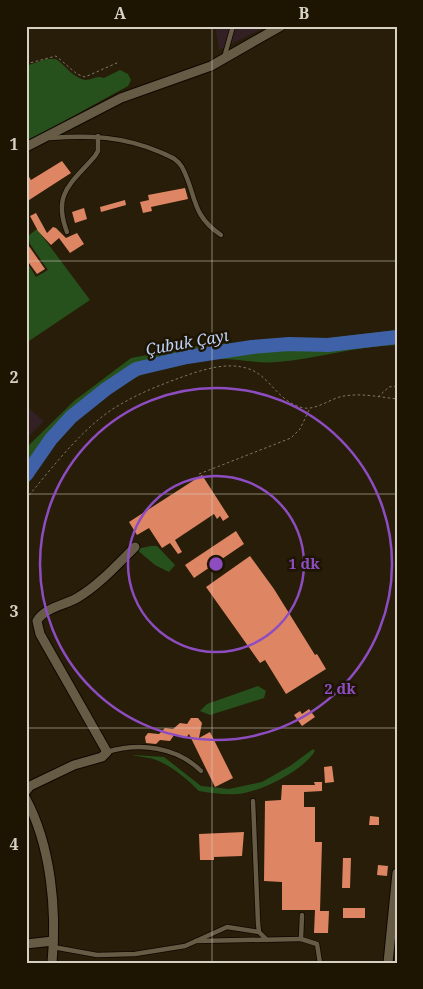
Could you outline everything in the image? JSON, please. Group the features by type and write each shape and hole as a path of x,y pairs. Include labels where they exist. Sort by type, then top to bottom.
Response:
{"street":[{"path":"26,147 122,98 203,69 281,26"},
{"path":"26,791 30,786 74,765 102,756 107,752 40,634 37,621 43,614 74,600 91,589 135,547"},
{"path":"26,799 39,830 46,860 54,924 52,963"},
{"path":"388,963 397,873"},
{"path":"26,944 53,944"}],"lane":[{"path":"224,59 233,26"},
{"path":"67,232 62,218 63,197 69,183 98,151 98,136"},
{"path":"44,138 98,136 128,140 176,160 184,171 198,212 208,226 221,235"},
{"path":"107,752 134,747 165,750 184,756 201,772"},
{"path":"253,801 257,914 260,932 267,940"},
{"path":"301,939 302,915"},
{"path":"53,944 97,955 135,954 176,948 227,927 260,932"},
{"path":"195,941 301,939 317,944 320,963"}],"path":[{"path":"26,64 56,56 77,74 85,77 118,62"},
{"path":"26,499 85,433 104,416 143,393 194,373 224,366 246,368 257,372 285,400 304,408 310,408 343,396 397,399"},
{"path":"377,397 389,388 397,386"},
{"path":"199,474 291,438 300,429 310,408"}],"shaded area":[{"path":"215,26 267,26 219,50"},
{"path":"26,406 44,421 26,439"}],"green space":[{"path":"46,59 56,59 73,74 85,80 99,77 104,78 120,70 128,74 131,80 128,86 26,142 26,66"},
{"path":"37,229 90,300 26,343 26,265 28,264 36,277 48,270 30,244 28,236"},
{"path":"397,330 397,345 277,362 216,359 184,363 155,370 129,381 106,395 85,412 45,455 26,480 26,448 74,401 131,358 208,344 312,340"},
{"path":"157,546 175,565 169,572 155,565 136,549"},
{"path":"258,686 266,691 264,698 210,715 200,711 207,704"},
{"path":"313,749 315,751 309,759 291,773 269,785 238,794 218,794 199,791 168,766 153,759 132,755 164,757 201,786 229,789 262,782 290,766"}],"building":[{"path":"62,161 71,173 26,202 26,172 31,180"},
{"path":"185,188 188,199 151,207 152,211 143,213 140,202 149,200 148,195"},
{"path":"125,200 126,205 101,212 100,207"},
{"path":"84,208 87,219 75,223 72,212"},
{"path":"36,213 47,233 53,227 66,238 77,233 84,244 70,253 59,238 51,245 38,231 30,216"},
{"path":"26,242 45,269 37,274 26,259"},
{"path":"202,475 229,517 223,521 220,516 217,519 214,514 175,540 182,552 178,554 170,543 162,548 149,528 137,535 129,522"},
{"path":"236,531 244,544 194,578 185,565"},
{"path":"250,556 326,669 286,694 265,660 260,663 206,587"},
{"path":"309,709 315,717 302,726 294,715 300,711 302,714"},
{"path":"191,718 198,718 202,723 199,738 210,732 233,778 215,787 189,734 186,738 174,735 170,741 160,740 156,744 146,743 145,737 148,733 159,734 165,728 173,729 180,723 187,724"},
{"path":"332,766 334,782 325,783 324,767"},
{"path":"314,782 322,782 322,791 304,792 304,807 315,807 315,842 322,842 320,911 329,911 328,933 314,933 315,910 282,910 282,882 264,881 265,801 281,800 282,785 315,785"},
{"path":"370,816 379,817 379,825 369,825"},
{"path":"244,832 242,856 214,857 214,860 200,860 199,834"},
{"path":"343,858 351,858 350,888 342,888"},
{"path":"378,865 388,866 387,876 377,875"},
{"path":"343,908 365,908 365,918 343,918"}],"waterway":[{"name":"Çubuk Çayı","path":"26,475 51,439 71,417 106,389 136,369 187,357 252,347 289,344 328,345 397,337"}]}
